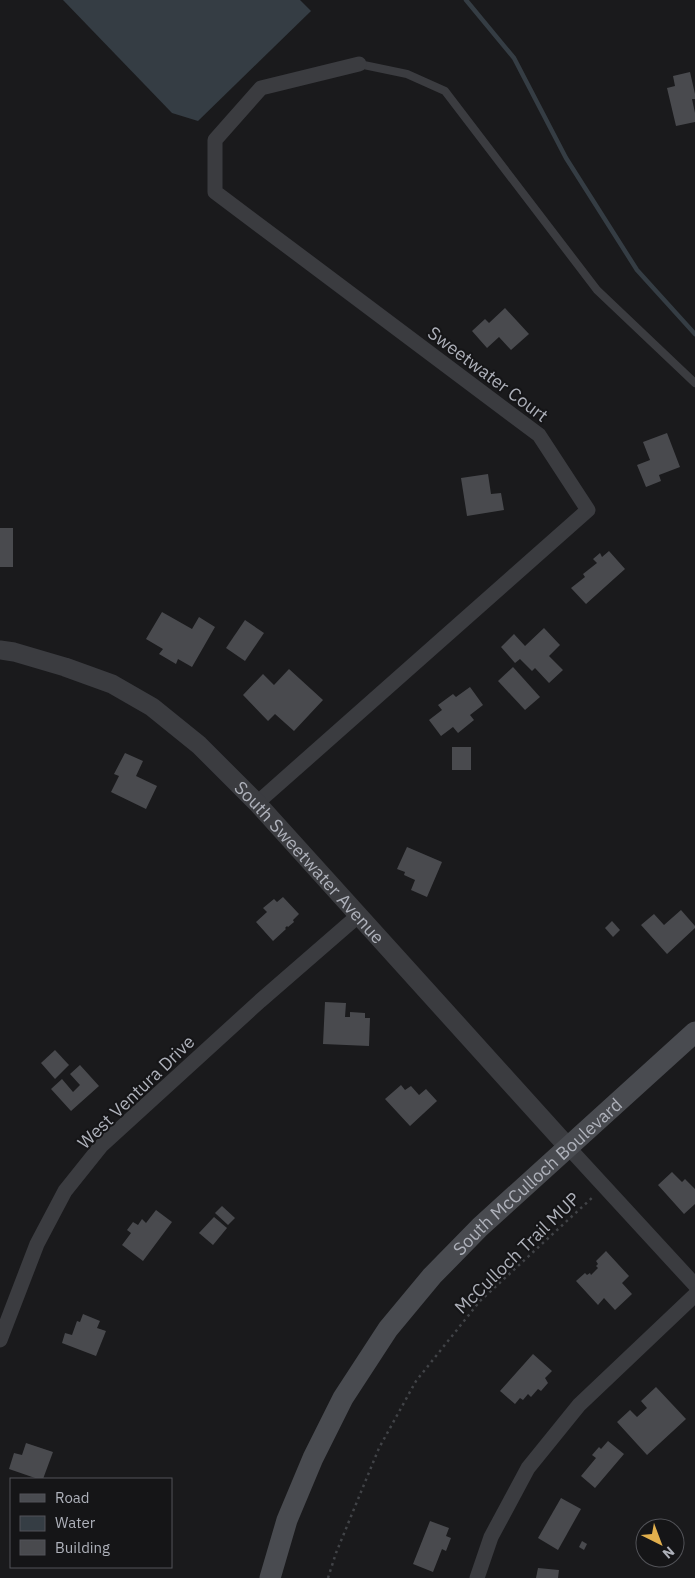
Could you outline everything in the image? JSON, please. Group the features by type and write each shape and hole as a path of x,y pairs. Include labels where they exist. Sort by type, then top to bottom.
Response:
{"main road":[{"name":"South McCulloch Boulevard","path":"270,1578 287,1520 313,1458 342,1398 388,1329 432,1276 480,1227 695,1032"}],"street":[{"name":"Sweetwater Court","path":"257,803 588,510 539,435 215,192 215,140 261,88 359,64"},
{"name":"South Sweetwater Avenue","path":"0,650 14,652 112,684 144,703 199,745 257,803 568,1147"},
{"name":"West Ventura Drive","path":"0,1340 37,1244 65,1191 101,1146 260,1001 358,915"},
{"path":"568,1147 695,1285"},
{"path":"477,1578 491,1537 528,1468 578,1405 695,1295"}],"lane":[{"path":"359,64 407,74 445,91 597,290 695,384"}],"path":[{"name":"McCulloch Trail MUP","path":"328,1578 336,1553 379,1448 416,1381 480,1301 604,1186"}],"water":[{"path":"63,0 300,0 311,11 198,121 172,113"}],"building":[{"path":"690,72 695,94 695,99 692,99 695,122 676,126 667,88 675,86 673,76"},
{"path":"505,308 529,334 511,350 499,337 487,348 472,331 485,319 489,323"},
{"path":"667,433 680,467 659,475 661,481 646,487 637,465 650,460 643,442"},
{"path":"488,474 491,494 501,493 504,510 467,516 461,478"},
{"path":"0,528 13,528 13,567 0,567"},
{"path":"609,551 625,569 586,604 571,588 585,577 583,574 597,563 593,559 600,553 602,557"},
{"path":"162,612 192,629 199,617 215,627 192,667 178,659 176,664 159,654 163,649 146,639"},
{"path":"245,620 264,633 245,661 226,648"},
{"path":"544,628 560,645 549,656 563,670 549,683 535,668 532,671 520,659 515,663 501,647 514,634 525,646"},
{"path":"513,667 540,697 525,710 498,681"},
{"path":"289,669 323,700 294,731 275,714 268,721 243,695 263,674 274,685"},
{"path":"470,687 483,705 470,715 474,720 458,733 453,727 441,736 429,720 442,710 438,705 453,694 456,697"},
{"path":"452,747 471,747 471,770 452,770"},
{"path":"125,753 143,761 136,776 157,786 146,809 111,792 119,776 114,774"},
{"path":"407,847 442,862 427,897 411,890 415,880 404,875 405,872 397,869"},
{"path":"283,897 299,914 293,920 294,922 287,926 273,941 256,922 267,912 263,908 274,899 277,902"},
{"path":"681,910 695,928 667,954 641,925 654,914 664,925"},
{"path":"612,921 620,930 613,937 605,928"},
{"path":"325,1002 346,1003 345,1017 350,1017 350,1012 365,1013 365,1018 370,1018 369,1046 323,1044"},
{"path":"55,1050 69,1065 55,1079 41,1063"},
{"path":"80,1065 99,1086 71,1111 51,1089 62,1079 73,1092 80,1085 70,1074"},
{"path":"401,1085 405,1090 411,1086 419,1095 426,1089 437,1101 410,1126 385,1099"},
{"path":"672,1172 682,1182 685,1179 695,1189 695,1204 684,1214 658,1185"},
{"path":"222,1206 235,1218 228,1225 215,1213"},
{"path":"156,1210 172,1222 143,1261 122,1245 131,1233 127,1230 133,1222 138,1225 142,1219 146,1223"},
{"path":"214,1217 227,1228 213,1245 199,1233"},
{"path":"606,1251 629,1276 622,1283 632,1294 615,1310 604,1298 598,1305 576,1281 585,1273 587,1275 590,1273 591,1275 598,1268 596,1261"},
{"path":"83,1314 100,1321 97,1328 106,1331 96,1356 62,1343 65,1333 72,1335 77,1321 80,1322"},
{"path":"533,1354 552,1371 545,1378 548,1383 541,1391 538,1389 531,1397 528,1394 523,1400 520,1398 515,1404 500,1391"},
{"path":"656,1387 686,1419 647,1455 617,1422 630,1410 637,1417 647,1408 641,1401"},
{"path":"608,1441 624,1454 595,1488 581,1476 596,1458 592,1455"},
{"path":"26,1443 53,1452 43,1478 35,1478 9,1469 14,1453 22,1455"},
{"path":"561,1498 581,1509 558,1550 538,1538"},
{"path":"430,1521 449,1528 446,1536 451,1538 446,1551 442,1549 433,1572 413,1564"},
{"path":"582,1541 587,1544 584,1550 579,1547"},
{"path":"538,1568 559,1570 558,1578 536,1578"}],"waterway":[{"path":"466,0 514,58 566,158 637,270 695,334"}]}
